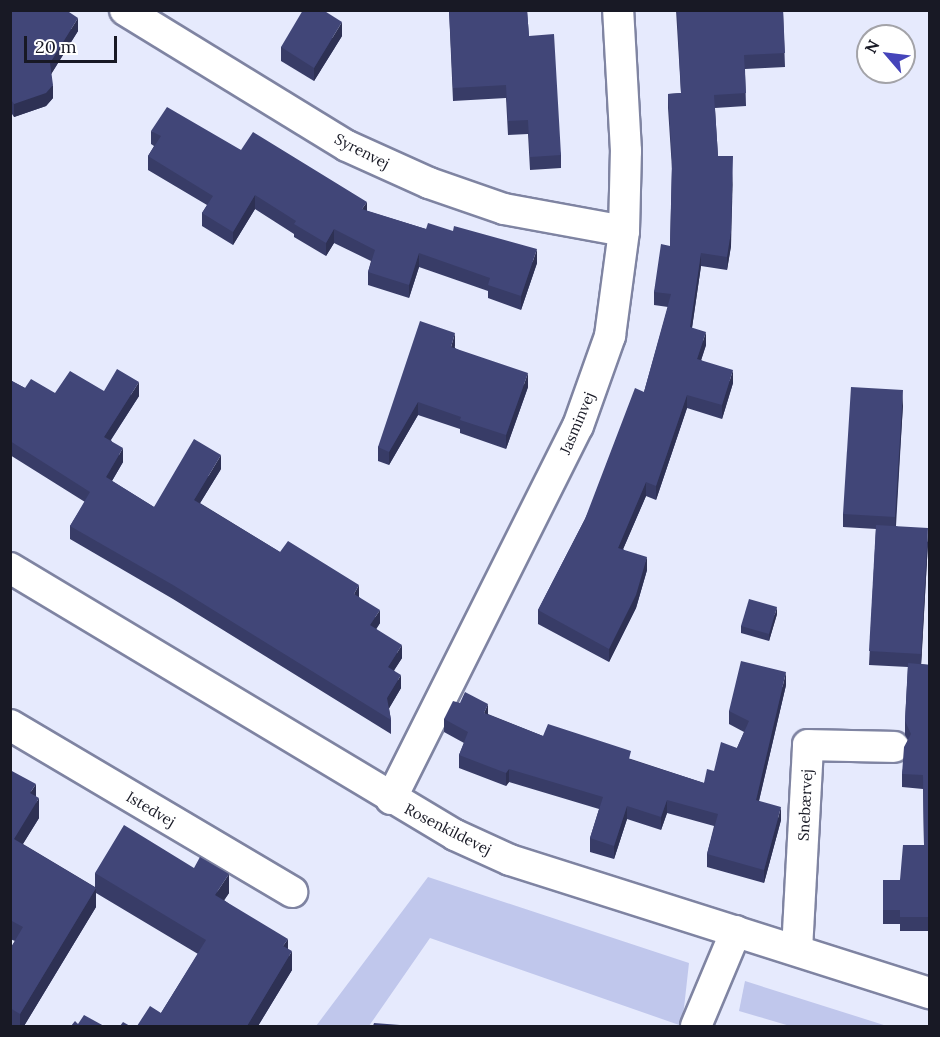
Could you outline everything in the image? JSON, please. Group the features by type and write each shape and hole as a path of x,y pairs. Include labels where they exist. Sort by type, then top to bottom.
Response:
{"street":[{"name":"Syrenvej","path":"125,10 347,146 429,183 504,209 578,226 624,231"},
{"name":"Jasminvej","path":"391,799 578,426 610,336 624,231 626,151 618,10"},
{"name":"Rosenkildevej","path":"10,568 455,836 510,860 930,993"},
{"name":"Istedvej","path":"10,725 292,892"},
{"name":"Snebærvej","path":"797,950 808,745 894,747"},
{"path":"696,1026 736,931"}],"shaded area":[{"path":"428,877 689,963 682,1026 430,938 369,1026 316,1026"},
{"path":"745,981 887,1026 790,1026 739,1011"}],"building":[{"path":"10,10 66,10 78,18 50,63 53,85 46,93 14,104 10,98"},
{"path":"303,10 323,10 342,22 314,68 281,47"},
{"path":"449,10 527,10 529,36 554,34 561,155 530,157 528,120 508,121 506,85 453,88"},
{"path":"677,10 783,10 785,53 744,55 746,93 714,95 718,156 733,156 731,232 727,257 701,253 690,327 706,332 697,359 733,370 722,405 687,395 656,486 646,482 618,548 647,557 636,595 609,649 538,610 585,519 635,388 644,392 671,294 654,292 661,244 670,246 672,160 668,94 681,93"},
{"path":"167,107 241,150 253,132 367,202 362,209 426,229 428,223 453,231 454,226 537,249 521,296 488,285 490,278 419,253 409,285 368,272 375,250 334,229 326,243 294,224 296,221 255,195 233,232 202,213 213,196 148,156 161,136 151,131"},
{"path":"420,321 455,333 451,347 528,373 506,435 460,420 461,417 418,402 389,452 378,447"},
{"path":"117,369 139,382 104,437 123,448 106,477 154,507 194,439 221,455 194,500 280,552 288,541 359,585 354,594 380,610 370,625 402,645 388,667 401,675 387,698 391,720 173,585 70,526 90,492 10,441 10,380 25,388 31,379 55,393 70,371 104,391"},
{"path":"851,387 903,390 895,517 843,514"},
{"path":"876,525 928,528 921,654 869,651"},
{"path":"749,599 777,607 769,634 741,626"},
{"path":"741,661 786,672 756,800 781,807 764,870 707,854 718,814 667,800 661,817 627,806 614,846 590,838 603,797 509,769 506,773 459,755 468,732 444,719 453,701 460,703 465,692 488,704 484,713 543,736 548,724 631,751 629,759 704,783 707,769 714,771 721,742 737,748 749,721 729,711"},
{"path":"908,663 930,665 930,917 900,917 900,910 883,910 883,880 900,880 903,845 924,845 923,775 902,774 904,747 911,734 905,721"},
{"path":"10,770 36,784 30,793 39,798 14,839 96,888 20,1014 10,1008 10,949 23,927 10,920"},
{"path":"124,825 194,868 200,857 229,874 215,895 288,939 283,946 292,951 247,1026 137,1026 150,1006 161,1013 206,940 95,873"},
{"path":"84,1015 104,1026 71,1026 75,1021 78,1024"},
{"path":"374,1023 413,1026 373,1026"}]}
